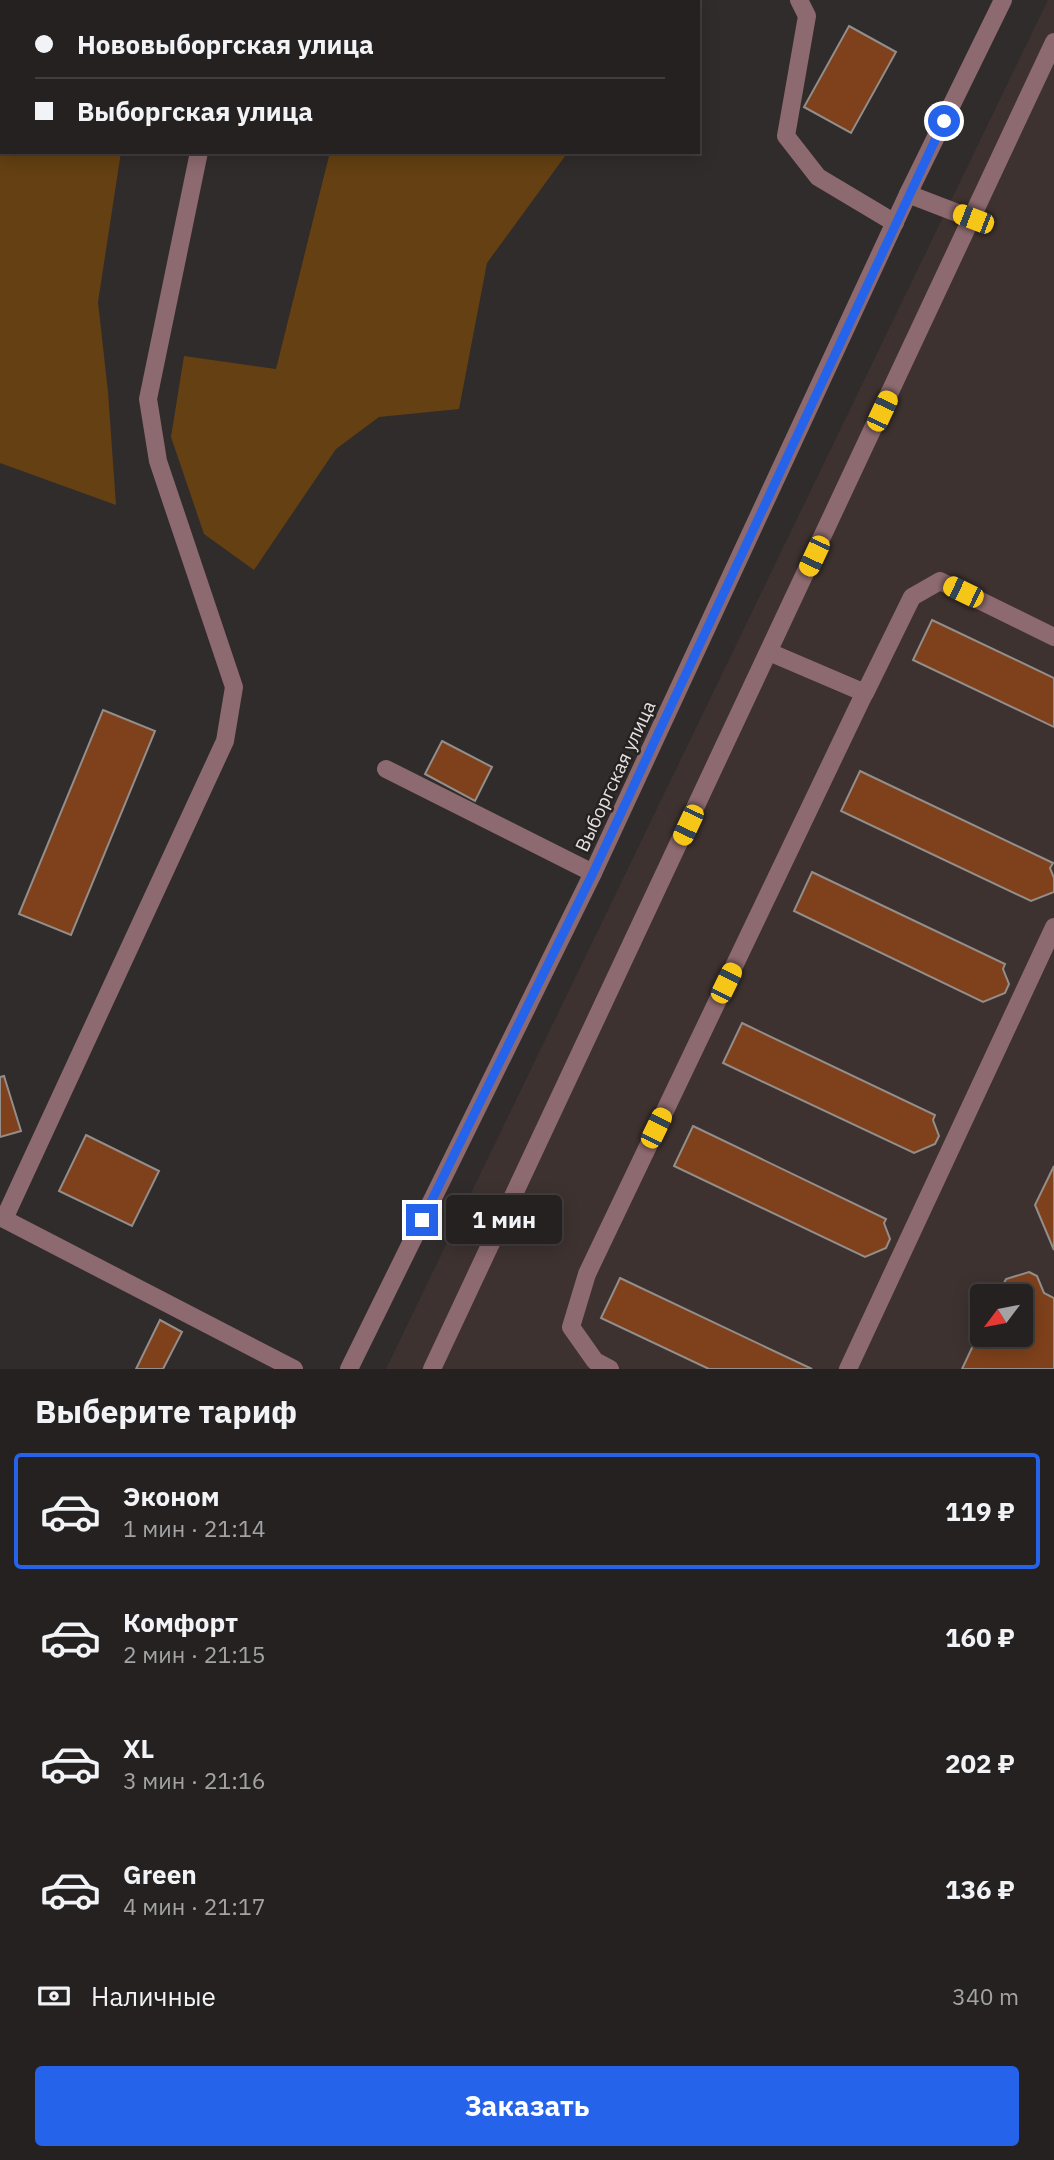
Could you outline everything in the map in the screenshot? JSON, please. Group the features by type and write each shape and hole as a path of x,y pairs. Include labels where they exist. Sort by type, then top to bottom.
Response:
{"street":[{"path":"799,0 807,16 786,135 818,177 895,223"},
{"name":"Выборгская улица","path":"349,1369 593,873 908,194 1003,0"},
{"path":"432,1369 1054,42"},
{"path":"199,154 148,400 158,461 234,687 225,741 2,1218 294,1369"},
{"path":"908,194 973,219"},
{"path":"610,1369 595,1361 570,1327 587,1274 912,597 940,581 1054,637"},
{"path":"769,652 865,692"},
{"path":"386,769 593,873"},
{"path":"848,1369 1054,928"}],"shaded area":[{"path":"1048,0 1054,0 1054,1369 386,1369"},
{"path":"0,154 121,154 98,302 116,505 0,463"},
{"path":"330,154 567,154 487,263 459,409 379,417 336,449 254,570 204,534 171,437 184,356 276,369"}],"building":[{"path":"849,26 896,52 851,133 804,107"},
{"path":"932,620 1054,678 1054,727 913,660"},
{"path":"103,710 155,731 71,935 19,914"},
{"path":"442,741 492,767 475,801 425,774"},
{"path":"860,771 1053,863 1050,868 1054,878 1054,892 1031,901 841,811"},
{"path":"812,872 1005,964 1003,969 1009,984 1005,993 983,1002 794,911"},
{"path":"742,1023 935,1115 933,1120 939,1136 935,1144 914,1153 723,1063"},
{"path":"4,1076 21,1131 0,1137 0,1077"},
{"path":"693,1126 886,1219 884,1223 890,1239 886,1248 865,1257 674,1166"},
{"path":"86,1135 159,1171 132,1226 59,1191"},
{"path":"1054,1166 1054,1250 1035,1205"},
{"path":"1029,1272 1037,1276 1044,1293 1054,1298 1054,1369 962,1369 972,1348 1033,1347 1033,1284 1004,1284 1006,1279"},
{"path":"620,1278 812,1369 709,1369 601,1318"},
{"path":"160,1320 182,1332 163,1369 136,1369"}],"route":[{"path":"422,1220 593,873 944,121"}]}
